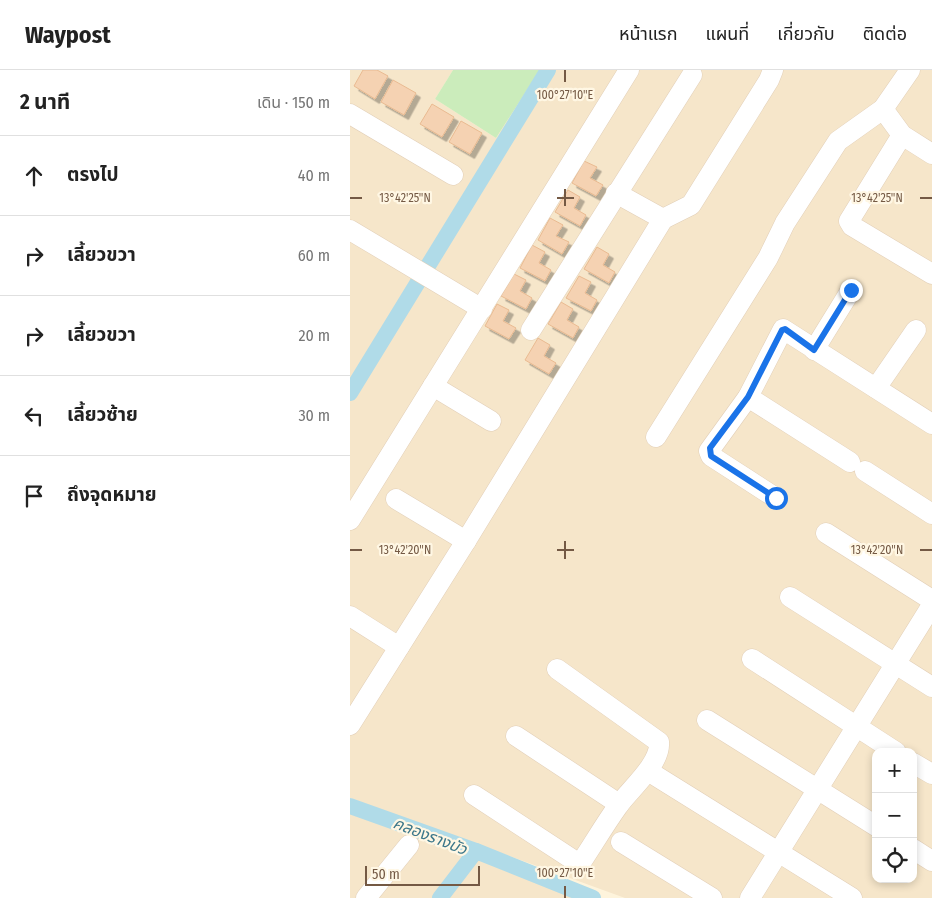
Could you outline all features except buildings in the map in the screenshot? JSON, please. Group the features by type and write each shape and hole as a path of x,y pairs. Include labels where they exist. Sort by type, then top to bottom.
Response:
{"street":[{"path":"350,520 630,70"},
{"path":"350,724 466,541 663,219 691,205 769,80 773,70"},
{"path":"656,437 768,258 785,223 838,141 883,109 910,70"},
{"path":"531,330 692,75"},
{"path":"883,109 902,135 932,154"},
{"path":"350,114 453,175"},
{"path":"902,135 849,221 852,226 932,274"},
{"path":"616,193 663,219"},
{"path":"350,230 410,264 482,309"},
{"path":"814,350 851,290"},
{"path":"776,498 710,453 710,448 748,397 782,330 785,329 814,350 932,424"},
{"path":"876,388 916,330"},
{"path":"433,386 492,421"},
{"path":"748,397 932,514"},
{"path":"396,499 466,541"},
{"path":"826,532 932,600"},
{"path":"790,597 932,687"},
{"path":"750,898 932,605"},
{"path":"350,616 399,647"},
{"path":"752,659 890,748"},
{"path":"474,795 578,863 582,861 619,804 648,771 659,748 659,742 557,670"},
{"path":"707,720 872,824"},
{"path":"516,736 619,804"},
{"path":"917,765 932,774"},
{"path":"648,771 852,898"},
{"path":"621,842 712,898"},
{"path":"366,898 409,845"},
{"path":"917,852 932,861"}],"shaded area":[{"path":"350,70 453,70 435,99 496,138 540,70 932,70 932,898 625,898 350,798"},
{"path":"350,811 570,891 586,898 350,898"}],"green space":[{"path":"453,70 540,70 496,138 435,99"}],"waterway":[{"path":"350,393 548,70"},
{"name":"คลองรางบัว","path":"350,806 476,851 593,898"},
{"path":"440,898 476,851"}],"route":[{"path":"776,498 711,456 710,448 748,397 779,333 785,329 814,350 851,290"}]}
